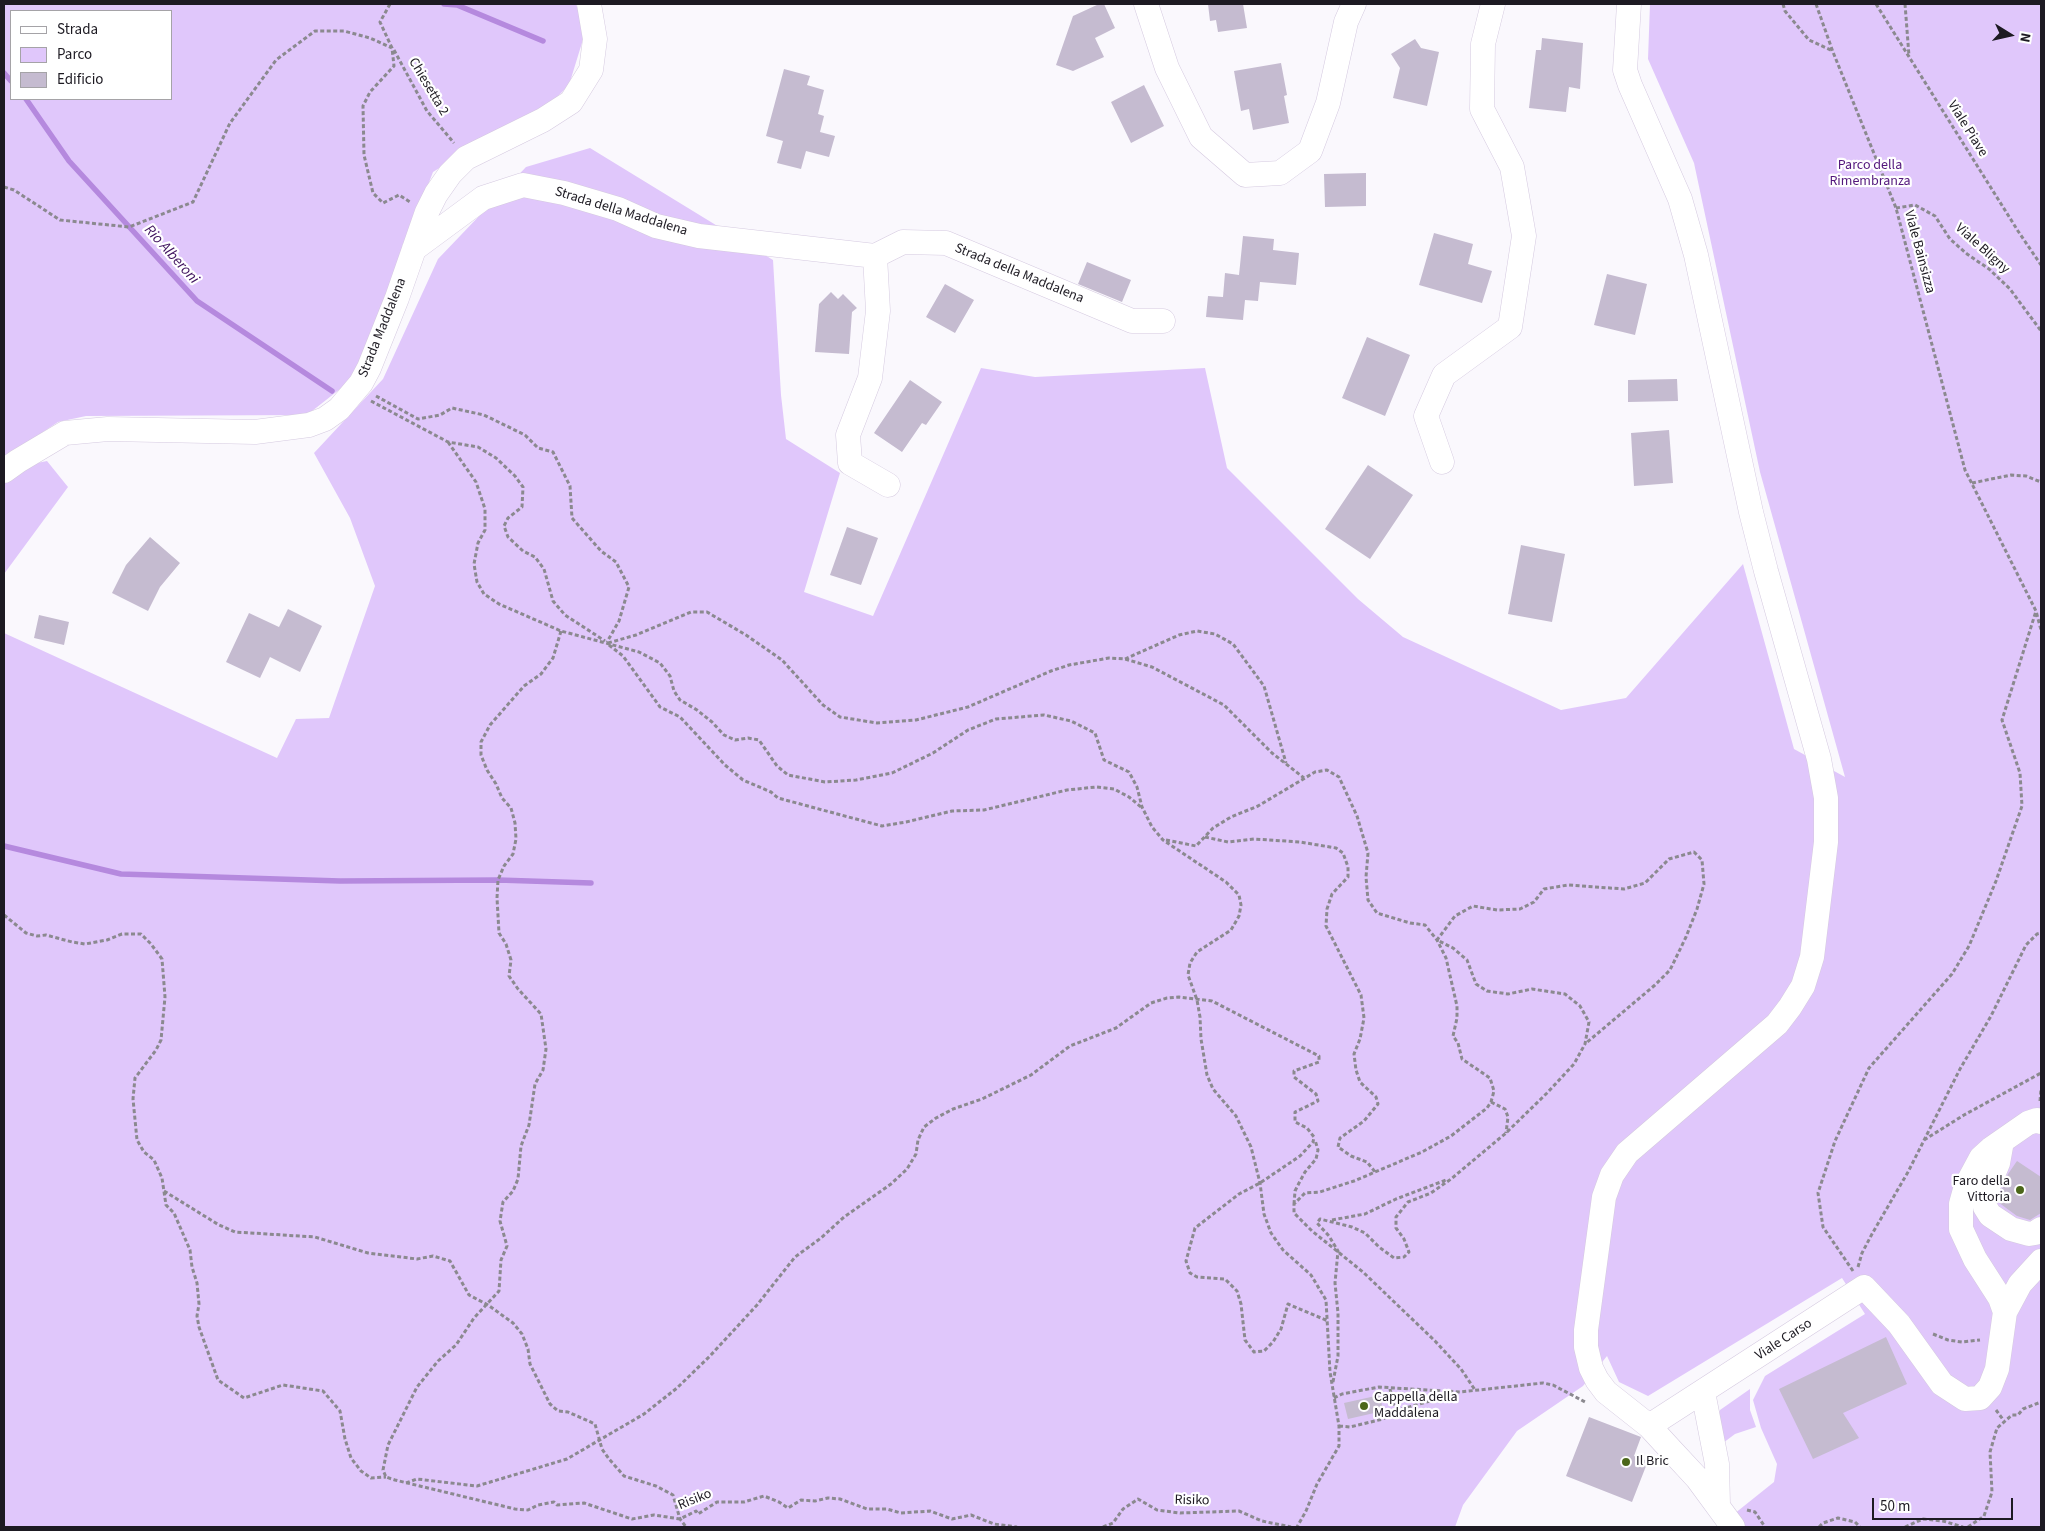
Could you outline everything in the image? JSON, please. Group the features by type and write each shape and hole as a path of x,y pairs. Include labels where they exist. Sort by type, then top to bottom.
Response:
{"street":[{"name":"Strada Maddalena","path":"4,471 65,433 108,429 255,432 309,425 325,419 364,393 361,383 369,368 397,298 427,212 436,194 450,174 466,158 543,120 571,102 592,70 595,39 589,4"},
{"path":"1146,4 1167,68 1201,137 1245,175 1280,173 1310,151 1328,103 1346,22 1354,4"},
{"path":"1442,462 1426,416 1444,376 1510,327 1524,236 1512,167 1482,109 1483,44 1492,4"},
{"path":"1629,4 1625,70 1630,86 1680,199 1696,256 1758,537 1819,759 1826,798 1826,842 1812,957 1803,986 1777,1024 1627,1154 1612,1176 1604,1197 1586,1330 1586,1347 1591,1368 1597,1380 1606,1392 1649,1426 1697,1478 1733,1527"},
{"name":"Strada della Maddalena","path":"414,249 482,198 523,185 564,193 618,209 656,226 699,236 875,256 903,242 946,243 1069,293 1132,322 1162,321"},
{"path":"875,256 878,311 870,378 848,435 850,463 888,485"},
{"path":"2004,1320 2000,1298 1972,1252 1961,1229 1960,1218 1966,1186 1981,1158 2028,1123 2037,1120 2041,1122"},
{"path":"2002,1141 1998,1163 1984,1197 1985,1208 1990,1215 2011,1230 2029,1234 2035,1233 2041,1228"},
{"path":"1860,1281 1899,1324 1942,1384 1965,1399 1980,1398 1990,1387 1998,1366 2004,1320 2020,1284 2041,1262"},
{"name":"Viale Carso","path":"1649,1426 1703,1392 1860,1281"},
{"path":"1703,1392 1717,1464 1718,1505"}],"path":[{"name":"Chiesetta 2","path":"390,4 380,22 392,48 427,111 466,158"},
{"path":"1783,4 1784,11 1809,40 1833,52"},
{"name":"Viale Bainsizza","path":"1816,4 1833,52 1896,208 1965,470 2036,610"},
{"name":"Viale Piave","path":"1876,4 2041,265"},
{"path":"1905,4 1909,56"},
{"path":"4,187 14,190 60,220 130,227 193,202 230,123 276,60 315,31 344,31 370,38 392,48 394,66 370,92 363,106 366,164 373,193 383,203 399,195 427,212"},
{"name":"Viale Bligny","path":"1896,208 1915,205 1935,216 1950,238 1967,254 1989,268 2010,289 2041,331"},
{"path":"364,393 448,442 478,447 496,458 515,476 523,487 522,507 508,518 504,526 508,537 523,551 535,557 544,569 547,586 553,601 564,615 607,643 623,656 660,708 680,717 725,765 743,780 771,792 778,798 882,826 952,811 984,810 1067,790 1096,787 1114,789 1129,797 1142,808"},
{"path":"364,393 377,397 418,419 440,415 452,408 484,415 524,435 538,448 553,452 570,486 572,518 601,551 616,562 629,587 618,621 607,643"},
{"path":"448,442 476,482 485,509 485,530 478,543 474,564 477,582 484,594 499,604 561,631 639,652 660,663 670,676 674,691 680,700 697,710 724,735 735,740 748,738 759,740 777,766 788,775 825,782 856,780 892,773 932,753 968,730 996,719 1044,715 1071,721 1096,733 1104,760 1129,772 1137,788 1142,808 1152,827 1162,840 1226,882 1239,895 1242,906 1230,930 1197,952 1190,963 1188,975 1197,1000 1207,1075 1213,1089 1236,1116 1251,1147 1260,1183 1264,1214 1271,1233 1283,1250 1311,1276 1320,1287 1326,1300 1328,1354 1339,1426 1339,1446 1317,1484 1297,1527"},
{"path":"1972,483 2011,476 2026,476 2041,482"},
{"path":"2036,610 2041,615"},
{"path":"2036,610 2041,630"},
{"path":"1860,1281 1823,1226 1818,1193 1835,1142 1869,1068 1952,974 1969,946 1996,882 2022,806 2020,773 2002,720 2036,610"},
{"path":"607,643 636,634 691,612 707,612 782,660 823,706 840,717 877,723 916,720 968,707 1068,665 1109,658 1125,659 1152,667 1224,705 1272,753 1304,778"},
{"path":"386,1476 383,1470 388,1445 417,1387 438,1361 456,1345 474,1318 499,1291 501,1260 507,1246 500,1221 503,1202 513,1192 518,1179 522,1146 529,1125 535,1084 543,1070 546,1049 541,1014 509,976 511,960 506,944 499,933 496,898 498,880 504,866 513,854 516,839 516,823 511,808 502,798 487,770 481,756 481,742 490,725 524,686 541,674 554,658 561,631"},
{"path":"1125,659 1179,635 1197,631 1215,634 1233,644 1264,686 1286,764"},
{"path":"1162,840 1196,846 1213,828 1231,817 1258,806 1315,772 1327,770 1339,777 1357,816 1368,853 1366,877 1368,900 1377,913 1401,921 1426,925 1437,940 1446,958 1457,1006 1457,1018 1453,1036 1458,1044 1462,1059 1490,1078 1494,1091 1492,1102 1451,1136 1422,1152 1376,1173 1320,1192 1305,1193 1294,1204"},
{"path":"1205,837 1228,842 1254,840 1300,842 1336,848 1343,853 1348,867 1348,877 1332,894 1327,909 1326,926 1361,995 1364,1018 1360,1039 1354,1054 1356,1070 1360,1082 1376,1097 1378,1104 1364,1121 1340,1138 1338,1147 1351,1156 1367,1162 1376,1173"},
{"path":"1332,1220 1365,1233 1394,1258 1404,1257 1409,1252 1404,1239 1396,1228 1396,1217 1408,1202 1431,1193 1451,1179 1506,1133 1574,1064 1586,1044 1670,970 1686,938 1697,909 1704,884 1702,860 1694,852 1669,860 1645,883 1624,888 1568,885 1544,890 1534,902 1520,909 1497,910 1473,906 1455,916 1437,940"},
{"path":"4,916 26,933 36,936 46,935 85,944 107,940 122,934 141,934 162,959 165,997 162,1040 135,1078 133,1099 137,1140 144,1152 154,1160 162,1178 163,1191 219,1225 235,1232 315,1237 368,1253 417,1259 433,1256 450,1261 469,1295 488,1305 514,1323 522,1334 528,1349 530,1364 550,1404 558,1411 568,1412 595,1424 602,1448 608,1459 624,1476 656,1486 673,1495 680,1519 686,1527"},
{"path":"1860,1281 1862,1254 1924,1141 1960,1069 1991,1016 2026,945 2041,932"},
{"path":"1437,940 1452,948 1467,960 1476,984 1487,991 1508,994 1532,989 1565,994 1580,1006 1589,1022 1586,1044"},
{"path":"406,1483 417,1479 477,1486 567,1459 644,1414 677,1388 758,1305 774,1281 794,1257 907,1170 916,1154 918,1140 924,1127 953,1109 982,1100 1031,1075 1070,1046 1116,1028 1151,1003 1179,997 1212,1001 1229,1008 1319,1056 1319,1062 1294,1071 1294,1077 1316,1094 1318,1101 1295,1112 1295,1122 1307,1128 1314,1137 1318,1150 1316,1159 1305,1172 1295,1191 1294,1213 1363,1272 1435,1342 1461,1369 1475,1390"},
{"path":"1924,1141 1964,1115 2041,1074"},
{"path":"1492,1102 1505,1109 1508,1117 1506,1133"},
{"path":"1314,1137 1310,1147 1300,1156 1260,1183 1239,1194 1195,1228 1186,1260 1190,1273 1197,1277 1225,1279 1237,1291 1242,1310 1245,1340 1254,1352 1264,1351 1273,1342 1281,1329 1288,1304 1328,1320"},
{"path":"1333,1385 1338,1356 1338,1313 1335,1283 1338,1251 1329,1236 1317,1223 1320,1219 1332,1220 1365,1214 1396,1199 1451,1179"},
{"name":"Risiko","path":"163,1191 166,1205 174,1214 190,1250 192,1267 197,1283 199,1304 197,1316 218,1380 244,1398 283,1385 323,1391 340,1411 345,1439 352,1458 361,1471 372,1478 386,1476 406,1483 514,1509 528,1510 538,1505 554,1502 557,1505 584,1503 632,1519 654,1516 680,1519 696,1511 698,1514 717,1502 744,1502 764,1496 788,1508 801,1500 815,1501 828,1498 840,1499 867,1509 887,1509 901,1513 930,1511 952,1519 971,1515 994,1524 1017,1527"},
{"path":"1930,1333 1948,1340 1962,1342 1979,1340 2004,1320"},
{"path":"1339,1426 1350,1427 1383,1419 1395,1411 1460,1392 1543,1383 1553,1385 1592,1406"},
{"path":"1334,1398 1342,1394 1378,1387 1460,1392"},
{"path":"1390,1388 1395,1411"},
{"path":"1968,1527 1984,1516 1992,1492 1990,1452 1998,1428 2012,1416 2018,1416 2024,1408 2041,1402"},
{"name":"Risiko","path":"1103,1527 1113,1522 1123,1509 1138,1499 1157,1510 1180,1513 1238,1511 1262,1521 1292,1527"},
{"path":"1755,1512 1765,1527"},
{"path":"1819,1527 1822,1523 1838,1518 1855,1522 1860,1527"},
{"path":"1905,1527 1923,1519 1943,1521 1963,1527"}],"green space":[{"path":"4,4 576,4 585,33 569,85 541,113 480,142 433,172 354,378 307,415 86,416 58,422 4,458"},
{"name":"Parco della Rimembranza","path":"1650,4 2041,4 2041,1527 1743,1527 1734,1514 1774,1482 1777,1464 1761,1428 1753,1400 1765,1376 1865,1314 1842,1278 1648,1396 1619,1382 1607,1356 1583,1386 1517,1431 1463,1505 1455,1527 4,1527 4,633 277,758 296,719 329,718 375,586 350,518 314,453 383,379 438,259 526,167 590,148 773,260 781,395 786,439 840,473 804,592 873,616 981,368 1035,377 1205,368 1227,468 1358,599 1403,637 1561,710 1626,698 1743,564 1794,749 1845,777 1760,472 1694,163 1648,59"},
{"path":"47,461 68,487 4,574 4,479 22,466"},
{"path":"1750,1389 1750,1410 1756,1427 1735,1434 1719,1446 1715,1424 1720,1410"}],"building":[{"path":"1099,4 1104,4 1115,28 1095,38 1104,57 1073,71 1056,65 1073,16"},
{"path":"1208,4 1243,4 1247,28 1218,32 1216,20 1210,21"},
{"path":"1542,38 1583,43 1580,89 1569,87 1566,112 1529,108 1536,50 1541,50"},
{"path":"1415,39 1421,48 1439,52 1427,106 1393,98 1400,68 1391,54"},
{"path":"1281,63 1287,95 1284,96 1289,123 1253,130 1249,109 1241,111 1234,71"},
{"path":"784,69 810,76 807,85 824,90 818,114 824,116 820,132 835,136 829,157 806,151 801,169 777,163 783,141 766,136"},
{"path":"1144,85 1164,126 1131,143 1111,102"},
{"path":"1366,173 1366,206 1325,207 1324,174"},
{"path":"1434,233 1473,244 1468,264 1492,271 1482,303 1419,285"},
{"path":"1243,236 1274,239 1273,250 1299,253 1296,285 1260,282 1258,301 1245,300 1243,320 1206,317 1208,296 1223,297 1225,273 1239,275"},
{"path":"1087,262 1131,280 1122,302 1078,284"},
{"path":"1607,274 1647,284 1635,335 1594,325"},
{"path":"945,284 974,300 955,333 926,317"},
{"path":"831,292 838,299 843,294 857,308 852,312 849,354 815,352 819,304"},
{"path":"1367,337 1410,355 1385,416 1342,398"},
{"path":"1677,379 1678,401 1628,402 1628,380"},
{"path":"910,380 942,402 926,425 922,423 902,452 874,433"},
{"path":"1669,430 1673,483 1634,486 1631,433"},
{"path":"1368,465 1413,495 1370,559 1325,529"},
{"path":"847,527 878,538 861,585 830,575"},
{"path":"150,537 180,563 160,587 148,611 112,593 126,565"},
{"path":"1521,545 1565,554 1552,622 1508,614"},
{"path":"288,609 322,626 300,672 270,657 260,678 226,662 249,613 279,627"},
{"path":"39,615 69,622 64,645 34,638"},
{"name":"Faro della Vittoria","path":"2017,1161 2041,1177 2041,1213 2030,1220 2017,1216 1998,1202 2008,1174"},
{"path":"1886,1337 1907,1384 1843,1413 1859,1438 1813,1459 1779,1389"},
{"name":"Cappella della Maddalena","path":"1380,1395 1383,1411 1348,1419 1344,1403"},
{"path":"1589,1417 1641,1437 1634,1456 1648,1461 1632,1502 1566,1476"}],"waterway":[{"path":"444,4 457,5 543,41"},
{"name":"Rio Alberoni","path":"4,73 10,80"},
{"name":"Rio Alberoni","path":"27,100 69,161 197,301 332,391"},
{"path":"4,846 121,874 340,881 498,880 591,883"}],"place":[{"name":"Faro della Vittoria","path":"2020,1190"},
{"name":"Cappella della Maddalena","path":"1364,1406"},
{"name":"Il Bric","path":"1626,1462"}]}
